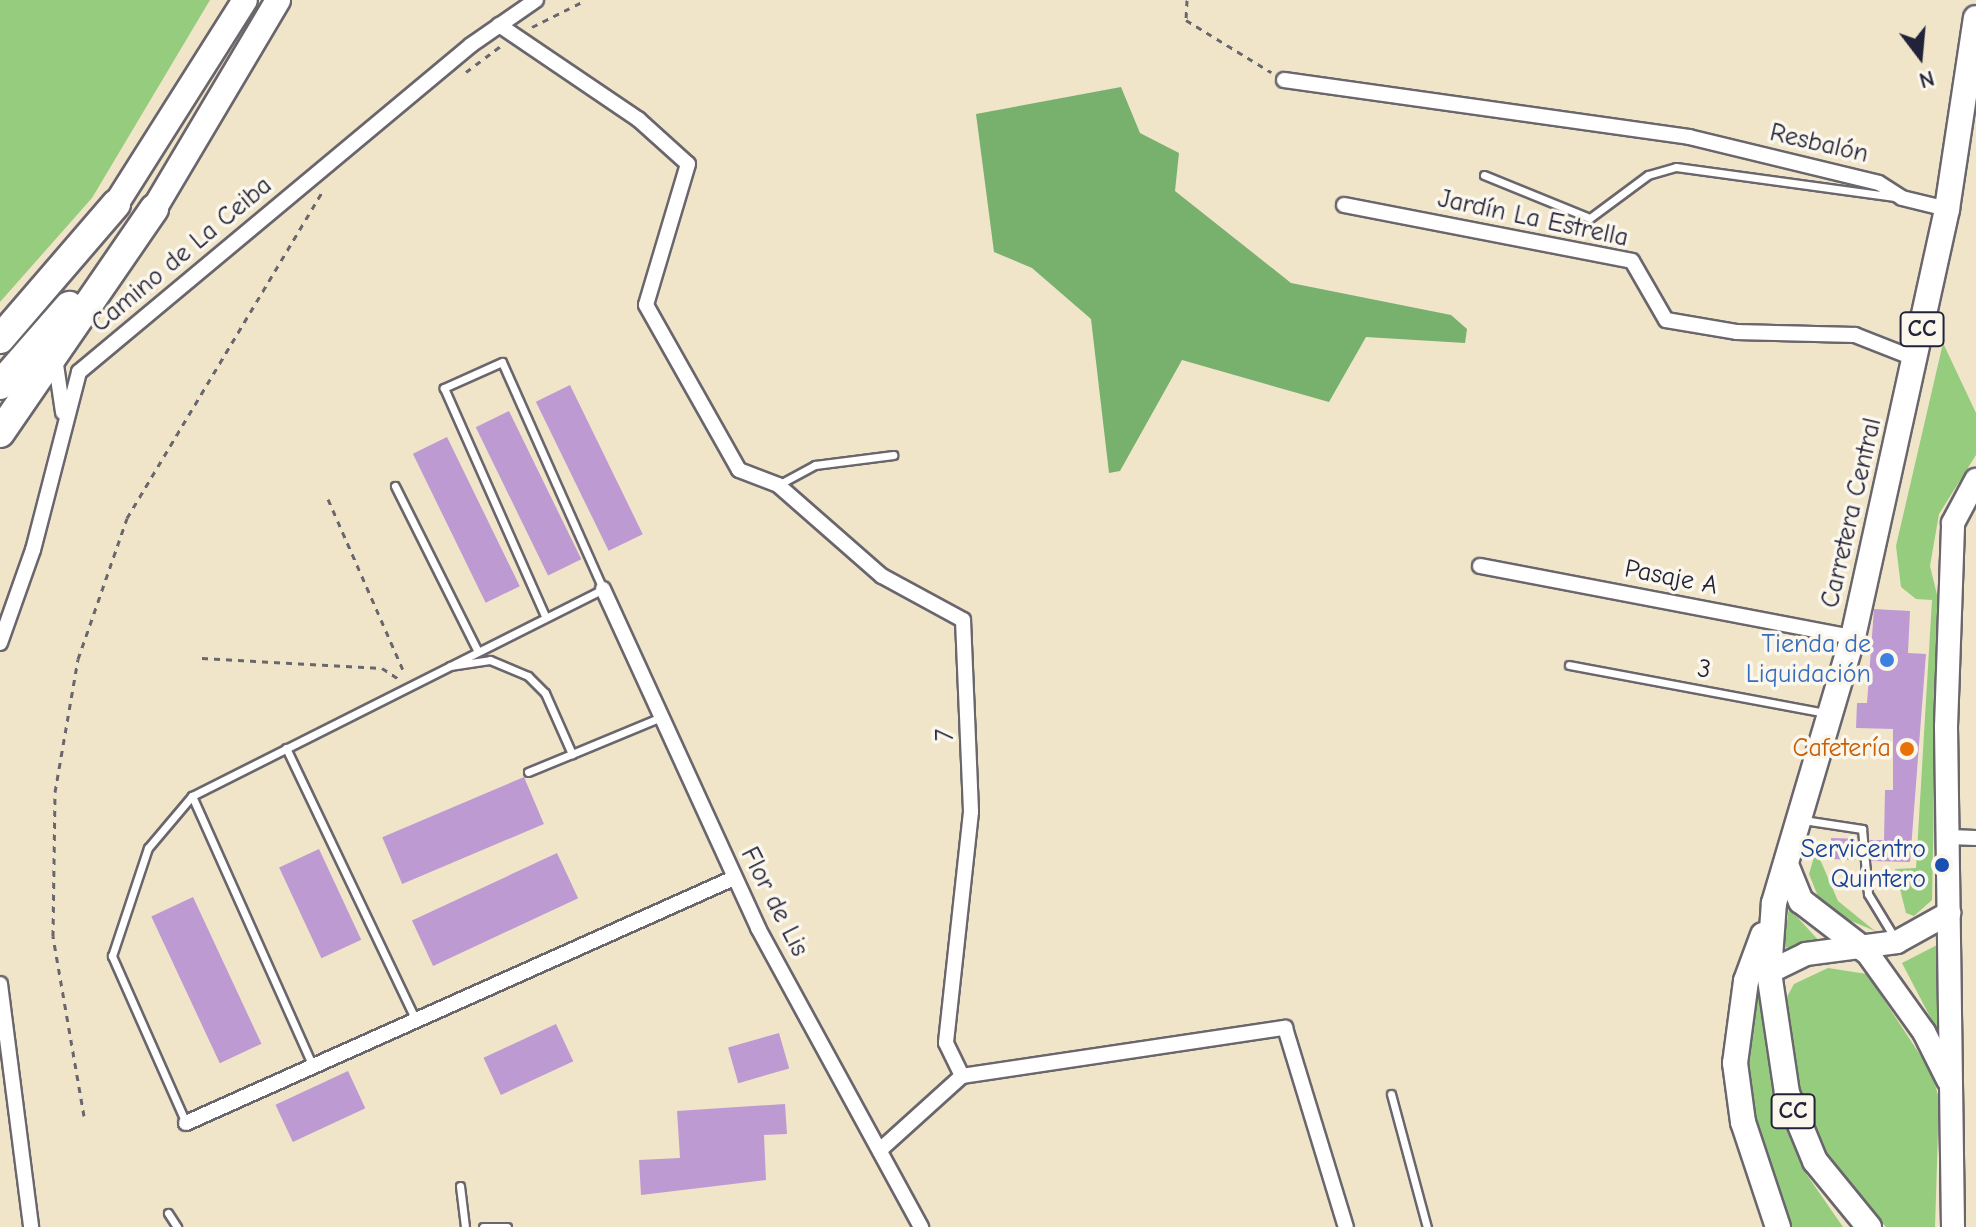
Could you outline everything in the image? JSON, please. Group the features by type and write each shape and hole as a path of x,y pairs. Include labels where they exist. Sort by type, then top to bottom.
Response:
{"highway":[{"path":"0,339 116,204"},
{"path":"0,433 154,209"},
{"path":"0,385 154,209"}],"main road":[{"path":"116,204 245,0"},
{"path":"154,209 278,0"},
{"name":"Carretera Central","path":"1758,977 1774,903 1853,637 1947,209 1976,18"},
{"path":"1953,1227 1949,837 1953,523 1976,480"},
{"path":"1787,867 1801,901 1866,951 1924,1032 1950,1085"},
{"path":"1778,1227 1743,1122 1737,1078 1758,977 1806,954 1866,951 1897,942 1949,913"},
{"name":"CC","path":"1758,977 1800,1133 1869,1227"}],"street":[{"name":"Camino de La Ceiba","path":"0,643 33,550 63,413 79,372 499,25 536,0"},
{"path":"499,25 638,119 688,164 647,314 739,470 778,485"},
{"name":"Resbalón","path":"1284,80 1689,137 1879,183 1902,198"},
{"path":"1902,198 1947,209"},
{"name":"Jardín La Estrella","path":"1344,205 1632,261 1666,320 1762,335 1855,335 1916,359"},
{"path":"55,353 63,413"},
{"name":"7","path":"778,485 882,576 963,620 971,812 946,1043 962,1076"},
{"name":"Pasaje A","path":"1480,566 1853,637"},
{"name":"Flor de Lis","path":"603,589 734,878 921,1227"},
{"path":"1949,837 1976,838"},
{"path":"186,1123 312,1064 416,1021 734,878"},
{"path":"0,984 31,1227"},
{"path":"880,1150 962,1076 1285,1028 1346,1227"}],"lane":[{"name":"Resbalón","path":"1484,175 1590,218 1648,175 1676,167 1902,198"},
{"path":"186,1123 112,956 148,848 192,796 603,589 502,362 444,388 545,616"},
{"path":"778,485 815,465 893,455"},
{"path":"395,486 477,650"},
{"path":"444,667 490,660 528,676 545,693 572,754"},
{"name":"3","path":"1569,665 1832,714"},
{"path":"528,772 659,718"},
{"path":"286,748 416,1021"},
{"path":"192,796 312,1064"},
{"path":"1799,819 1862,829 1868,894 1897,942"},
{"path":"1391,1094 1427,1227"},
{"path":"460,1186 465,1227"},
{"path":"168,1213 177,1227"},
{"path":"483,1227 507,1227"}],"path":[{"path":"454,81 514,35 586,0"},
{"path":"1187,0 1186,20 1284,80"},
{"path":"84,1116 53,936 55,792 78,659 127,518 326,186"},
{"path":"328,499 409,685"},
{"path":"202,658 382,668 409,685"}],"green space":[{"path":"0,0 210,0 92,198 0,302"},
{"path":"1121,87 1140,133 1179,153 1175,191 1291,283 1451,315 1467,329 1465,343 1366,337 1329,402 1182,360 1120,471 1109,473 1091,319 1032,268 994,252 976,114"},
{"path":"1943,343 1976,413 1976,455 1939,514 1930,566 1938,599 1932,900 1914,916 1906,913 1895,869 1916,868 1932,600 1916,599 1901,587 1896,546"},
{"path":"1816,850 1838,901 1875,931 1823,909 1809,874"},
{"path":"1789,908 1820,942 1783,948"},
{"path":"1941,943 1939,1034 1902,963"},
{"path":"1828,968 1867,974 1932,1073 1939,1099 1935,1227 1886,1227 1836,1174 1811,1125 1792,1061 1787,997 1794,984"},
{"path":"1753,989 1763,990 1781,1117 1807,1175 1843,1227 1792,1227 1757,1136 1749,1085"}],"building":[{"path":"570,385 643,534 609,551 536,402"},
{"path":"509,411 581,559 548,576 476,427"},
{"path":"447,437 520,586 486,603 413,454"},
{"path":"1874,609 1910,611 1908,653 1926,654 1910,862 1871,861 1870,840 1884,840 1885,790 1893,790 1893,729 1856,728 1857,703 1867,703"},
{"path":"524,777 544,824 402,884 382,837"},
{"path":"1831,838 1856,839 1855,860 1830,859"},
{"path":"319,849 361,940 321,958 279,868"},
{"path":"557,853 578,898 433,966 412,921"},
{"path":"193,897 261,1044 220,1063 151,916"},
{"path":"556,1024 573,1061 501,1095 483,1058"},
{"path":"779,1033 789,1069 738,1083 728,1048"},
{"path":"348,1071 365,1108 293,1142 275,1105"},
{"path":"785,1104 787,1134 764,1135 766,1180 641,1195 639,1160 680,1158 677,1111"}],"place":[{"name":"Tienda de Liquidación","path":"1887,660"},
{"name":"Cafetería","path":"1907,749"},
{"name":"Servicentro Quintero","path":"1942,865"}]}
